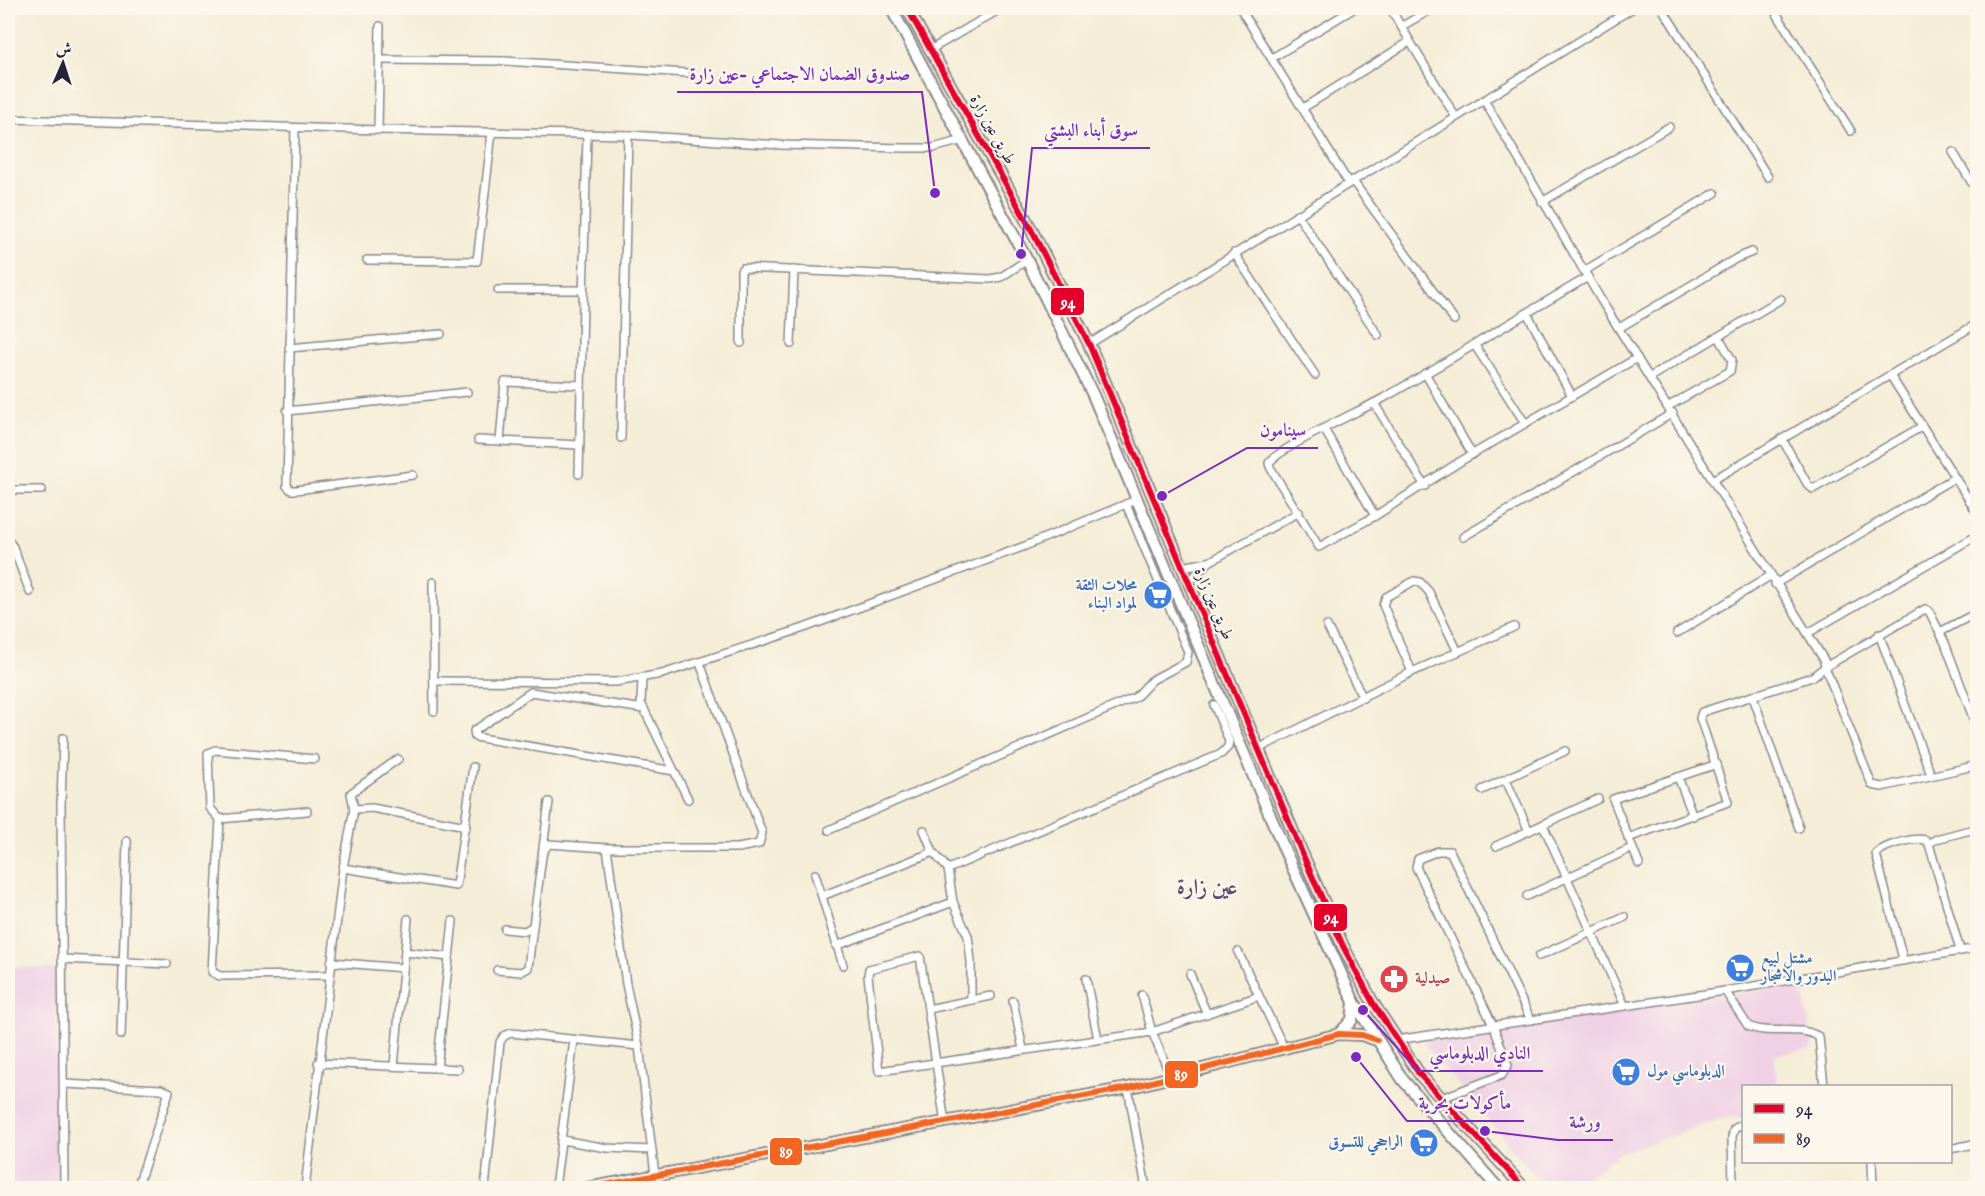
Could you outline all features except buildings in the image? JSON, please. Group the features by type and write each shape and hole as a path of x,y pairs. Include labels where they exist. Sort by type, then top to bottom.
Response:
{"main road":[{"name":"طريق عين زارة","path":"891,8 1027,260 1097,403 1290,861 1354,1002 1403,1080 1498,1188"},
{"name":"طريق عين زارة","path":"907,8 1030,227 1089,344 1257,749 1343,946 1383,1021 1420,1075 1524,1188"},
{"path":"1339,1034 1352,1020 1354,1002"},
{"path":"588,1188 1128,1088 1285,1050 1339,1034 1362,1035 1377,1040"}],"street":[{"path":"930,50 1002,8"},
{"path":"1240,8 1350,181 1454,320"},
{"path":"1272,58 1355,8"},
{"path":"1390,8 1455,116"},
{"path":"1401,26 1434,8"},
{"path":"1089,344 1455,116 1634,8"},
{"path":"1662,8 1768,177"},
{"path":"1773,8 1851,130"},
{"path":"378,130 380,26"},
{"path":"1303,108 1409,42"},
{"path":"380,60 509,62 686,74"},
{"path":"1484,100 1542,202 1637,358 1671,409 1770,576 1820,650 1872,785 1882,787 1977,765"},
{"path":"8,118 295,128 628,135 780,145 905,148 933,148 963,140"},
{"path":"1542,202 1669,127"},
{"path":"295,128 288,348 288,489 296,490 412,475"},
{"path":"368,260 477,261 492,132"},
{"path":"579,474 587,134"},
{"path":"621,438 628,135"},
{"path":"1953,152 1977,193"},
{"path":"1637,358 1472,454 1375,516 1319,547 1269,463 1278,455 1374,403 1527,314 1586,274 1715,194"},
{"path":"1297,214 1378,335"},
{"path":"1619,328 1752,252"},
{"path":"1234,253 1315,375"},
{"path":"741,343 741,270 747,267 990,279 1001,277 1027,260"},
{"path":"791,344 794,270"},
{"path":"498,290 583,290"},
{"path":"1650,377 1781,298"},
{"path":"1527,314 1572,396"},
{"path":"1713,480 1977,323"},
{"path":"288,348 441,334"},
{"path":"1463,537 1730,371 1732,360 1719,337"},
{"path":"1474,344 1525,423"},
{"path":"1425,373 1472,454"},
{"path":"1890,375 1977,514"},
{"path":"500,441 505,382 581,385"},
{"path":"287,411 467,392"},
{"path":"1374,403 1425,486"},
{"path":"1782,439 1808,485 1813,489 1921,427"},
{"path":"1324,429 1375,516"},
{"path":"478,440 580,445"},
{"path":"1775,584 1954,478"},
{"path":"8,490 42,490"},
{"path":"434,681 616,682 642,679 700,663 804,628 1014,550 1138,499"},
{"path":"829,830 1136,697 1152,680 1188,661 1188,652 1126,504"},
{"path":"1181,567 1209,561 1299,512"},
{"path":"1808,633 1977,535"},
{"path":"8,540 14,547 30,592"},
{"path":"1188,583 1209,561"},
{"path":"1677,633 1770,576"},
{"path":"1413,672 1383,605 1386,597 1414,581 1420,582 1429,592 1458,652"},
{"path":"433,582 434,711"},
{"path":"1628,838 1728,802 1700,718 1702,712 1812,677 1878,634 1925,609 1929,611 1940,632 1975,716 1977,731"},
{"path":"1940,632 1977,612"},
{"path":"1327,626 1363,698"},
{"path":"1257,749 1413,672 1514,627"},
{"path":"1878,634 1931,776"},
{"path":"543,853 548,844 608,848 738,848 759,844 762,833 700,663"},
{"path":"642,679 641,703 688,799"},
{"path":"644,709 531,692 474,731 475,737 674,771"},
{"path":"1753,697 1799,828"},
{"path":"948,869 1221,754 1226,750 1229,741 1214,705"},
{"path":"63,738 64,1188"},
{"path":"315,759 210,750 208,753 210,808 220,819 212,972 220,976 329,975"},
{"path":"1482,790 1565,751"},
{"path":"305,1188 329,975 343,868 354,809 351,793 398,759"},
{"path":"1640,864 1613,799 1717,764"},
{"path":"343,868 456,886 473,767"},
{"path":"1678,777 1693,816"},
{"path":"1506,780 1529,831"},
{"path":"1496,846 1598,798"},
{"path":"497,970 520,972 528,968 549,802"},
{"path":"354,809 372,808 466,826"},
{"path":"220,819 307,811"},
{"path":"1543,825 1625,1006"},
{"path":"1929,844 1936,839 1977,828"},
{"path":"924,830 933,852 948,869 953,902 970,944 972,1000"},
{"path":"1903,959 1876,854 1881,850 1918,839 1926,840 1929,844 1960,950"},
{"path":"121,1035 127,841"},
{"path":"608,848 626,984 639,1046 655,1175"},
{"path":"1527,896 1632,848"},
{"path":"1442,1098 1505,1073 1507,1062 1493,1025 1416,867 1418,859 1438,851 1450,851 1531,1020"},
{"path":"822,896 933,852"},
{"path":"815,874 843,965"},
{"path":"836,946 953,902"},
{"path":"1539,956 1624,917"},
{"path":"394,1066 408,919"},
{"path":"437,1068 453,921"},
{"path":"505,929 525,931 533,926"},
{"path":"1396,1040 1725,991 1977,948"},
{"path":"405,951 449,957"},
{"path":"1238,952 1285,1050"},
{"path":"945,1123 936,1061 920,956 869,969 867,976 879,1071 936,1061 1152,1032 1259,996"},
{"path":"62,959 167,964"},
{"path":"331,962 403,968"},
{"path":"1190,974 1207,1014"},
{"path":"1086,979 1098,1039"},
{"path":"1725,991 1748,1026 1763,1030 1812,1034 1819,1037 1824,1085"},
{"path":"1142,995 1152,1032 1172,1077"},
{"path":"928,1009 991,996"},
{"path":"1013,1001 1023,1049"},
{"path":"485,1188 500,1042 504,1036 511,1033 639,1046"},
{"path":"555,1188 574,1040"},
{"path":"318,1063 458,1069"},
{"path":"64,1084 161,1089 168,1092 137,1188"},
{"path":"1128,1088 1146,1188"},
{"path":"1733,1188 1732,1137 1734,1129 1742,1124"},
{"path":"562,1140 607,1148 651,1150"},
{"path":"1952,1149 1977,1143"},
{"path":"1872,1163 1873,1188"}],"shaded area":[{"path":"8,967 56,969 57,1188 8,1188"},
{"path":"1802,983 1813,1049 1774,1055 1777,1085 1742,1085 1742,1118 1723,1118 1620,1153 1570,1188 1545,1188 1422,1041"}],"transit line":[{"name":"94","path":"907,8 1030,227 1089,344 1343,946 1373,1003 1420,1075 1524,1188"},
{"name":"89","path":"588,1188 1128,1088 1339,1034 1362,1035 1377,1040"}],"place":[{"name":"صندوق الضمان الاجتماعي -عين زارة","path":"935,193"},
{"name":"سوق أبناء البشتي","path":"1021,254"},
{"name":"سينامون","path":"1162,496"},
{"name":"محلات الثقة لمواد البناء","path":"1158,595"},
{"name":"مشتل لبيع البدور والاشجار","path":"1740,968"},
{"name":"صيدلية","path":"1394,979"},
{"name":"النادي الدبلوماسي","path":"1363,1010"},
{"name":"مأكولات بحرية","path":"1356,1057"},
{"name":"الدبلوماسي مول","path":"1626,1072"},
{"name":"ورشة","path":"1485,1131"},
{"name":"الراجحي للتسوق","path":"1424,1143"}],"district":[{"name":"عين زارة","path":"1207,888"}]}
